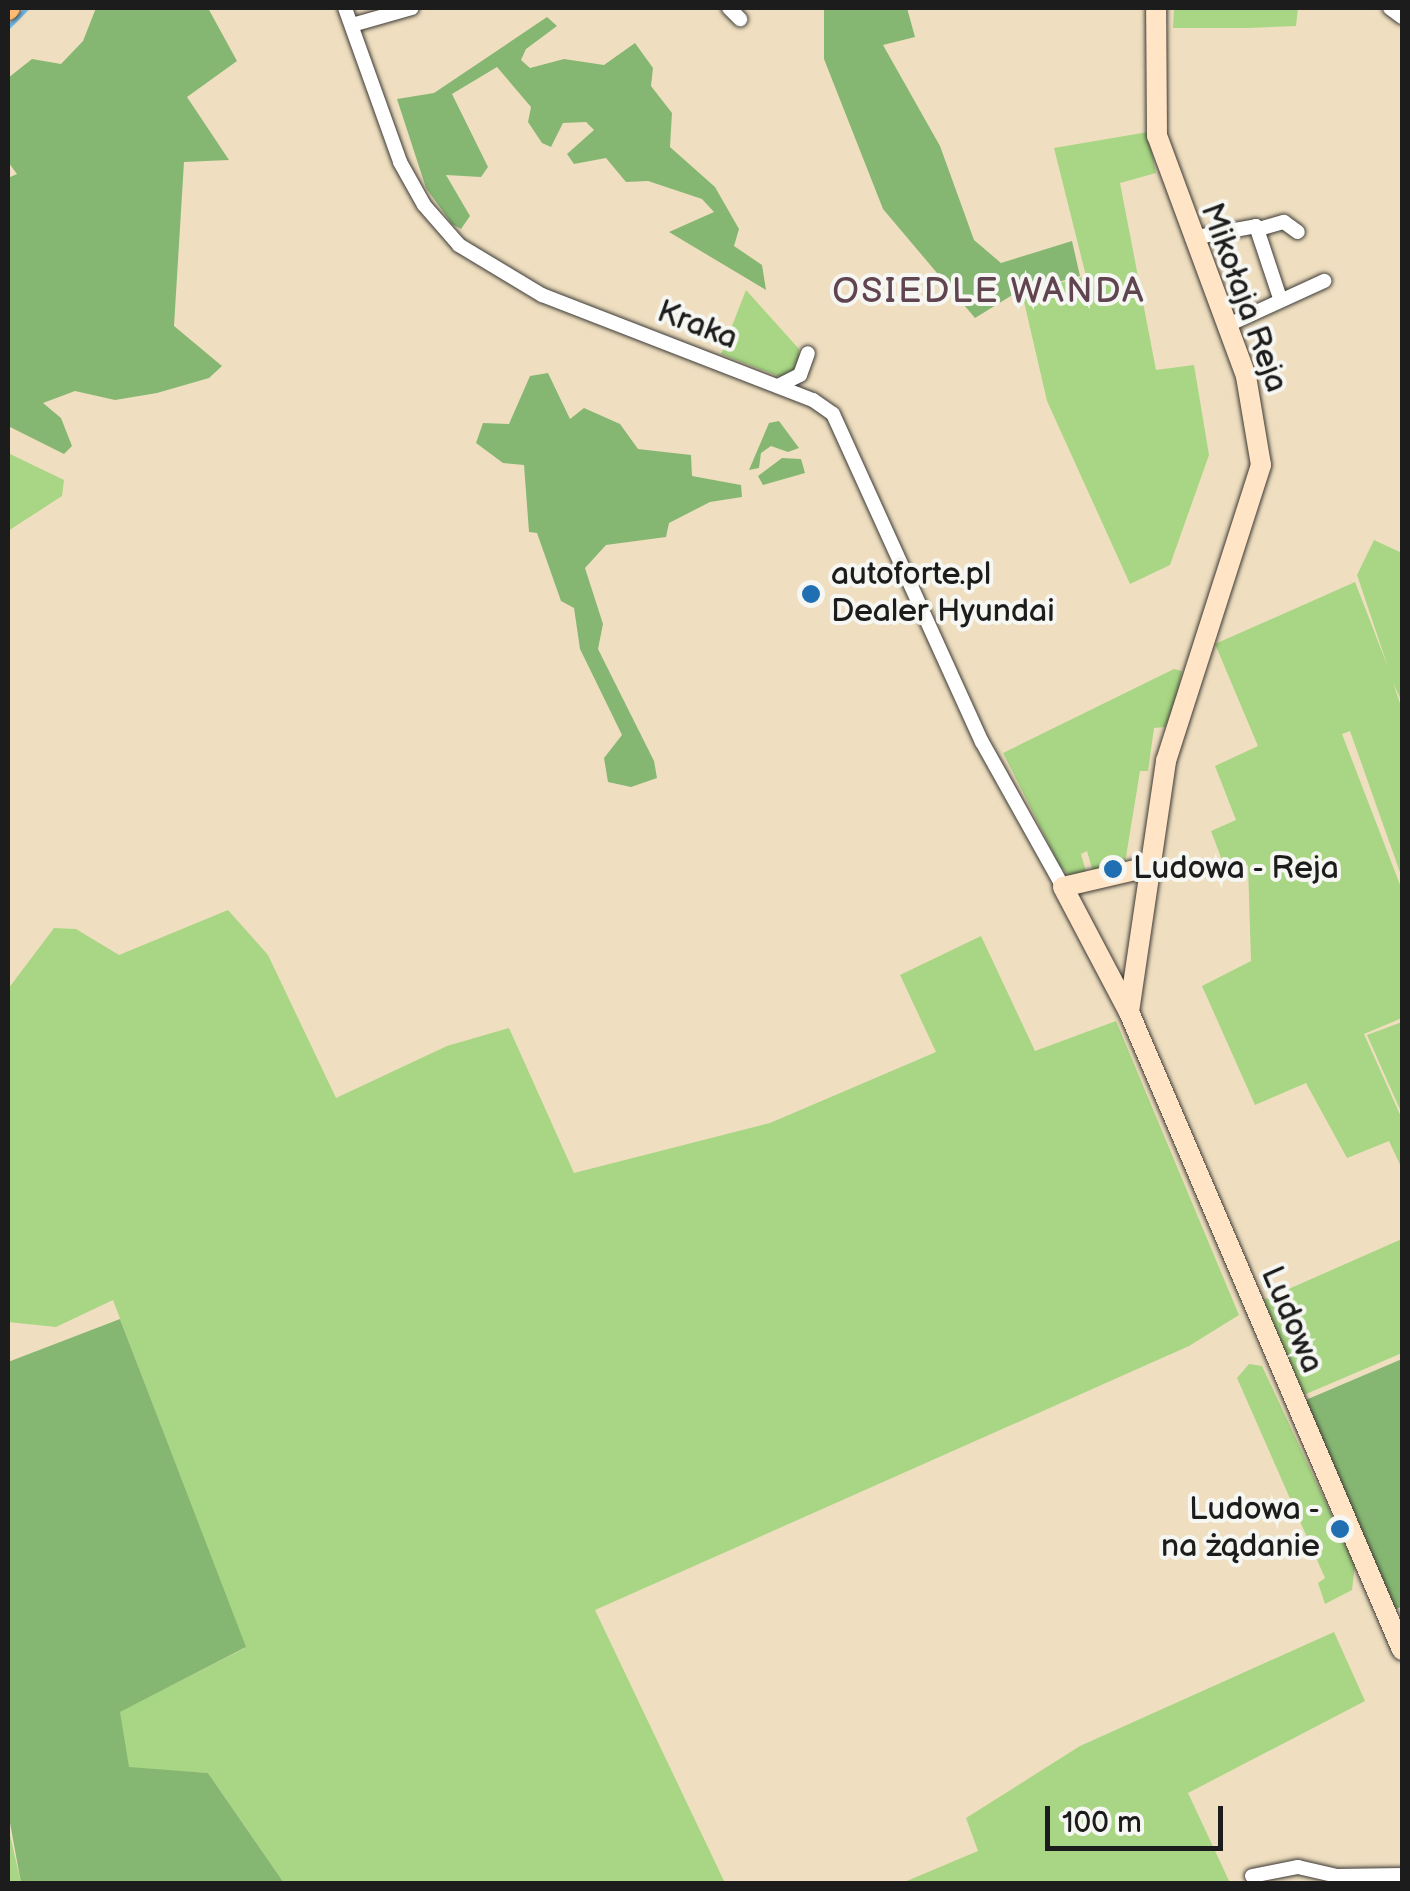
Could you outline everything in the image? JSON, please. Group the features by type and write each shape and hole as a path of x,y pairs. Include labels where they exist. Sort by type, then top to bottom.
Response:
{"street":[{"name":"Kraka","path":"345,8 400,162 424,206 459,245 542,295 777,386 833,414 982,742"},
{"path":"352,25 412,8"},
{"name":"Mikołaja Reja","path":"1148,867 1166,762 1261,465 1246,376 1157,136 1156,8"},
{"path":"1390,8 1402,16"},
{"path":"1259,230 1284,222 1298,232"},
{"path":"1192,238 1253,225 1259,230 1280,298"},
{"path":"1228,325 1324,281"},
{"path":"777,386 800,375 808,354"},
{"name":"Ludowa","path":"982,742 1128,1012 1402,1650"},
{"path":"1062,887 1148,867 1128,1012"},
{"path":"1252,1876 1298,1867 1336,1876 1402,1875"}],"green space":[{"path":"96,8 208,8 237,61 187,97 229,160 184,162 174,326 222,366 209,378 157,393 115,400 75,391 43,403 61,418 72,446 64,454 8,426 8,178 17,174 8,162 8,78 32,59 61,64 83,41"},
{"path":"824,8 907,8 915,37 883,45 940,146 974,240 1001,263 1072,241 1080,276 1014,294 975,318 883,209 824,59"},
{"path":"1174,8 1298,8 1296,26 1173,28"},
{"path":"547,17 557,26 526,49 521,60 530,68 564,59 604,65 635,43 653,68 651,86 672,113 670,147 715,187 739,229 734,246 762,265 766,290 669,232 714,212 702,199 648,181 626,182 606,158 574,164 567,154 594,130 586,122 563,123 551,147 542,143 528,122 531,107 497,67 452,94 488,167 481,177 446,175 470,216 461,229 452,224 426,188 397,99 434,93"},
{"path":"1148,132 1156,173 1120,183 1156,370 1194,365 1209,455 1170,565 1130,584 1047,401 1022,293 1086,276 1054,148"},
{"path":"746,290 799,349 798,370 783,378 721,354"},
{"path":"548,373 570,419 584,408 620,424 638,449 691,455 692,476 741,485 742,497 710,502 669,523 666,537 606,545 585,568 603,624 598,649 654,761 657,778 631,787 608,782 604,758 622,735 580,649 574,608 561,601 537,533 529,532 524,465 503,463 476,443 483,423 509,424 530,376"},
{"path":"779,421 799,448 788,452 771,446 761,453 759,468 749,470 769,423"},
{"path":"8,453 64,480 62,496 8,531"},
{"path":"782,458 801,459 805,473 763,485 758,476"},
{"path":"1374,540 1402,553 1402,702 1393,683 1402,709 1402,878 1350,731 1342,734 1402,890 1402,1018 1364,1034 1402,1119 1402,1169 1389,1141 1347,1158 1306,1083 1255,1105 1202,986 1251,961 1248,865 1226,871 1211,831 1236,820 1215,766 1258,746 1215,644 1355,582 1388,667 1357,575"},
{"path":"1174,669 1182,671 1175,704 1165,727 1154,728 1148,771 1140,771 1125,863 1093,872 1087,851 1081,854 1087,875 1072,878 1060,866 1003,753"},
{"path":"228,910 268,955 336,1098 447,1046 509,1028 574,1173 770,1123 936,1052 900,975 981,936 1035,1051 1116,1021 1239,1315 1189,1346 595,1610 725,1883 284,1883 208,1773 129,1768 101,1722 8,1786 8,1387 101,1721 245,1648 113,1300 56,1327 8,1322 8,989 54,928 76,929 119,955"},
{"path":"1402,1022 1402,1114 1367,1035"},
{"path":"1402,1239 1402,1353 1299,1397 1259,1302"},
{"path":"120,1319 246,1647 120,1712 129,1767 208,1773 284,1883 21,1883 8,1812 8,1362"},
{"path":"1402,1359 1402,1606 1395,1610 1301,1402"},
{"path":"1249,1364 1262,1366 1355,1565 1352,1590 1325,1604 1318,1583 1325,1578 1237,1378"},
{"path":"1334,1632 1365,1701 1188,1793 1230,1883 902,1883 978,1851 966,1818 1080,1746"},
{"path":"8,1826 21,1883 8,1883"}],"waterway":[{"path":"8,28 28,8"}],"place":[{"name":"autoforte.pl Dealer Hyundai","path":"811,594"},
{"name":"Ludowa - Reja","path":"1113,869"},
{"name":"Ludowa - na żądanie","path":"1340,1529"}],"district":[{"name":"OSIEDLE WANDA","path":"989,292"}]}
